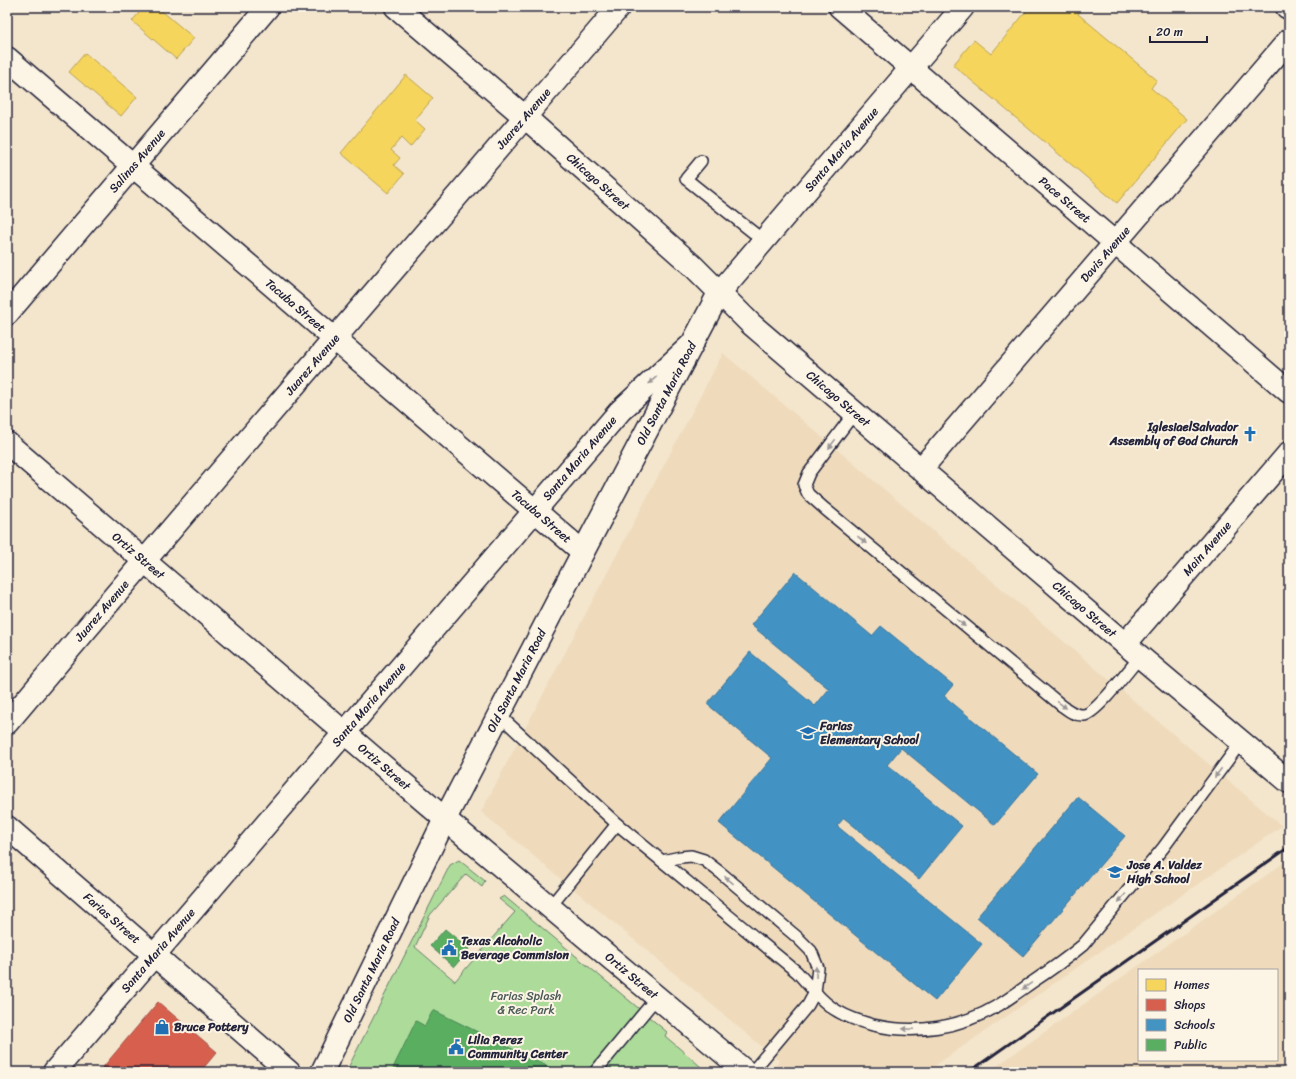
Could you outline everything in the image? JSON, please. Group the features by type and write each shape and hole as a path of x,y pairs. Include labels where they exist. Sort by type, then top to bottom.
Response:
{"street":[{"name":"Salinas Avenue","path":"7,314 268,7"},
{"name":"Chicago Street","path":"396,7 525,117 693,266 751,324 1289,782"},
{"name":"Juarez Avenue","path":"7,723 144,560 619,7"},
{"name":"Pace Street","path":"840,7 1289,392"},
{"name":"Santa Maria Avenue","path":"719,293 963,7"},
{"name":"Davis Avenue","path":"921,468 1289,40"},
{"name":"Tacuba Street","path":"7,58 583,552"},
{"name":"Old Santa Maria Road","path":"322,1072 445,819 719,293"},
{"name":"Santa Maria Avenue","path":"54,1072 536,511 620,411 692,344"},
{"name":"Ortiz Street","path":"7,442 346,732 360,747 746,1072"},
{"name":"Main Avenue","path":"1133,650 1289,453"},
{"name":"Farias Street","path":"7,827 290,1072"}],"lane":[{"path":"701,161 686,179 764,241"},
{"path":"854,412 809,473 804,486 808,494 825,509 1075,715 1085,715 1102,702 1133,650"},
{"path":"499,715 617,824 797,972 815,992 839,1012 865,1022 887,1028 915,1030 938,1028 979,1016 999,1005 1083,945 1163,848 1241,742"},
{"path":"550,907 617,824"},
{"path":"662,861 681,856 691,856 704,860 722,873 797,937 811,951 818,968 815,992 808,1006 752,1072"},
{"path":"595,1072 657,997"}],"shaded area":[{"name":"Farias Elementary School","path":"723,353 1282,826 926,1072 786,1072 776,1064 779,1061 481,812"},
{"path":"1289,859 1289,1072 988,1072"}],"green space":[{"name":"Farias Splash & Rec Park","path":"459,860 485,881 482,887 466,874 430,915 415,947 455,981 515,912 499,899 504,896 667,1032 665,1036 707,1072 346,1072 450,865"}],"building: Homes":[{"path":"144,7 157,7 194,38 176,59 132,21"},
{"path":"1030,7 1083,7 1078,14 1157,80 1151,88 1187,119 1117,203 953,65 974,40 991,54"},
{"path":"85,53 137,97 121,116 69,72"},
{"path":"406,75 433,98 415,120 425,129 410,147 401,138 391,150 400,158 394,165 404,174 388,193 341,153"}],"building: Shops":[{"name":"Bruce Pottery","path":"158,1002 217,1052 200,1072 99,1072"}],"building: Schools":[{"path":"795,572 872,636 881,626 953,685 944,696 1038,774 995,825 901,748 887,765 962,826 919,879 844,818 837,826 982,944 935,1001 719,823 772,758 707,704 750,652 815,706 829,689 751,625"},
{"path":"1078,797 1125,836 1023,956 977,917"}],"building: Public":[{"name":"Texas Alcoholic Beverage Commision","path":"445,929 469,949 454,967 430,946"},
{"name":"Lilia Perez Community Center","path":"433,1010 553,1069 551,1072 400,1072 393,1068 416,1021 425,1026"},
{"path":"368,1069 376,1072 366,1072"}],"railway":[{"path":"969,1072 1289,847"}],"place":[{"name":"IglesiaelSalvador Assembly of God Church","path":"1250,434"},
{"name":"Farias Elementary School","path":"808,733"},
{"name":"Jose A. Valdez High School","path":"1115,872"},
{"name":"Texas Alcoholic Beverage Commision","path":"449,948"},
{"name":"Bruce Pottery","path":"162,1027"},
{"name":"Lilia Perez Community Center","path":"456,1047"}]}
